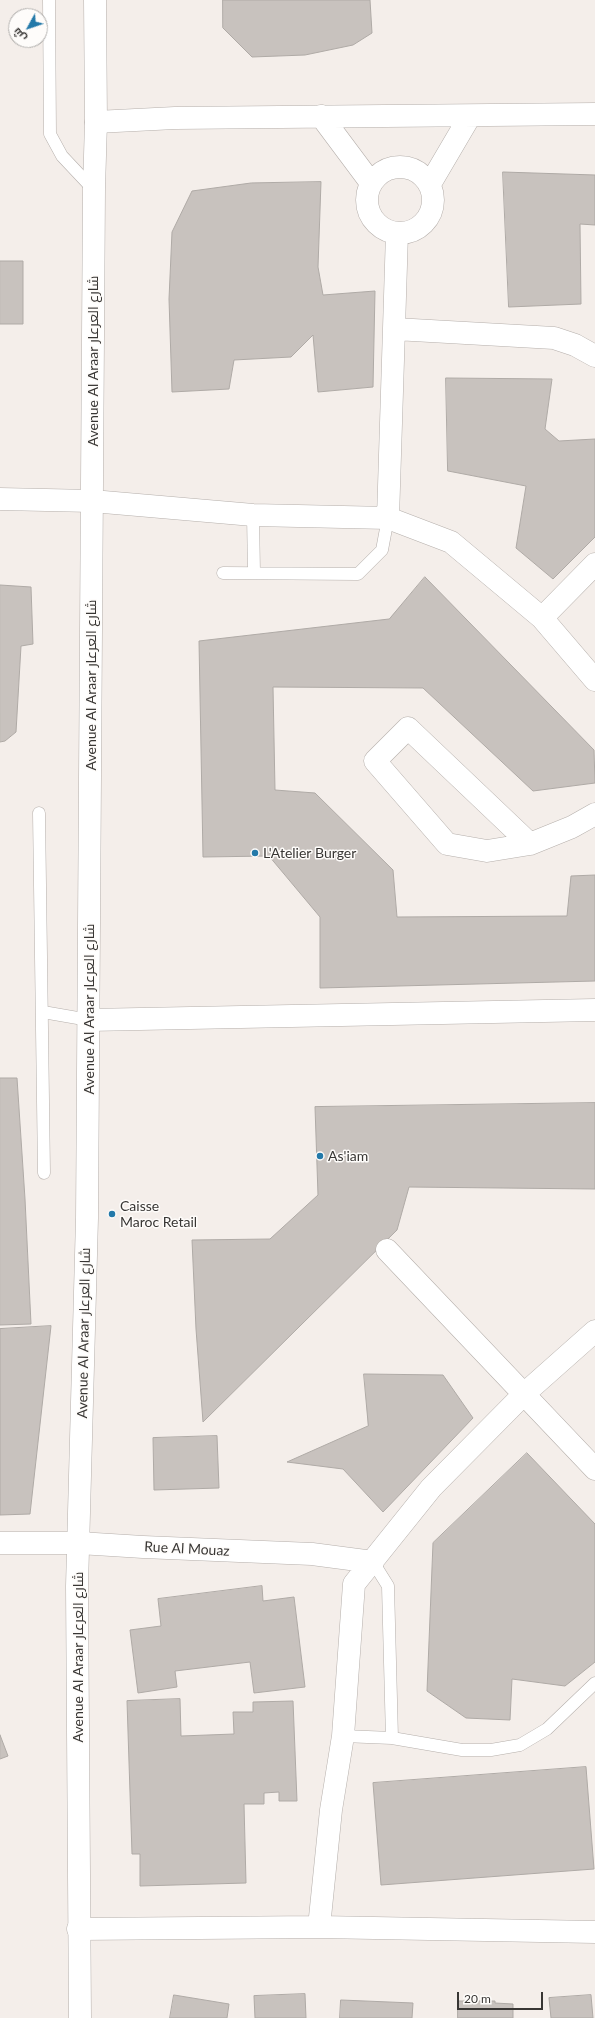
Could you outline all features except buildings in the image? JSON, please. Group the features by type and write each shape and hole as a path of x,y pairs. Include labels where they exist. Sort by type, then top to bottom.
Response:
{"street":[{"name":"Avenue Al Araar شارع العرعار","path":"80,2018 78,1929 79,1542 87,1218 94,189 96,122 95,0"},
{"path":"96,122 175,118 595,114"},
{"path":"321,116 371,183"},
{"path":"430,184 470,116"},
{"path":"401,166 412,168 423,175 430,184 433,194 433,205 425,223 416,229 407,233 396,233 386,230 377,224 370,215 366,205 367,193 371,183 378,174 389,168 401,166"},
{"path":"388,518 396,233"},
{"path":"394,329 554,338 576,345 595,356"},
{"path":"0,499 92,501 253,515 388,518 451,542 542,618 595,680"},
{"path":"542,618 595,564"},
{"path":"530,844 408,728 375,761 447,844 487,851 530,844 572,827 595,814"},
{"path":"89,1020 595,1010"},
{"path":"387,1250 595,1469"},
{"path":"319,1927 331,1810 343,1736 354,1584 431,1488 524,1394 595,1331"},
{"name":"Rue Al Mouaz","path":"0,1543 79,1542 150,1548 312,1554 373,1562"},
{"path":"78,1929 319,1927 595,1932"}],"lane":[{"path":"49,0 50,134 62,156 94,189"},
{"path":"253,515 254,573"},
{"path":"223,573 358,574 382,550 388,518"},
{"path":"39,813 43,1012 44,1173"},
{"path":"43,1012 89,1020"},
{"path":"373,1562 388,1586 392,1738"},
{"path":"343,1736 392,1738 462,1750 491,1750 520,1745 547,1729 595,1683"}],"place":[{"name":"L'Atelier Burger","path":"255,853"},
{"name":"As'iam","path":"320,1156"},
{"name":"Caisse Maroc Retail","path":"112,1214"}]}
